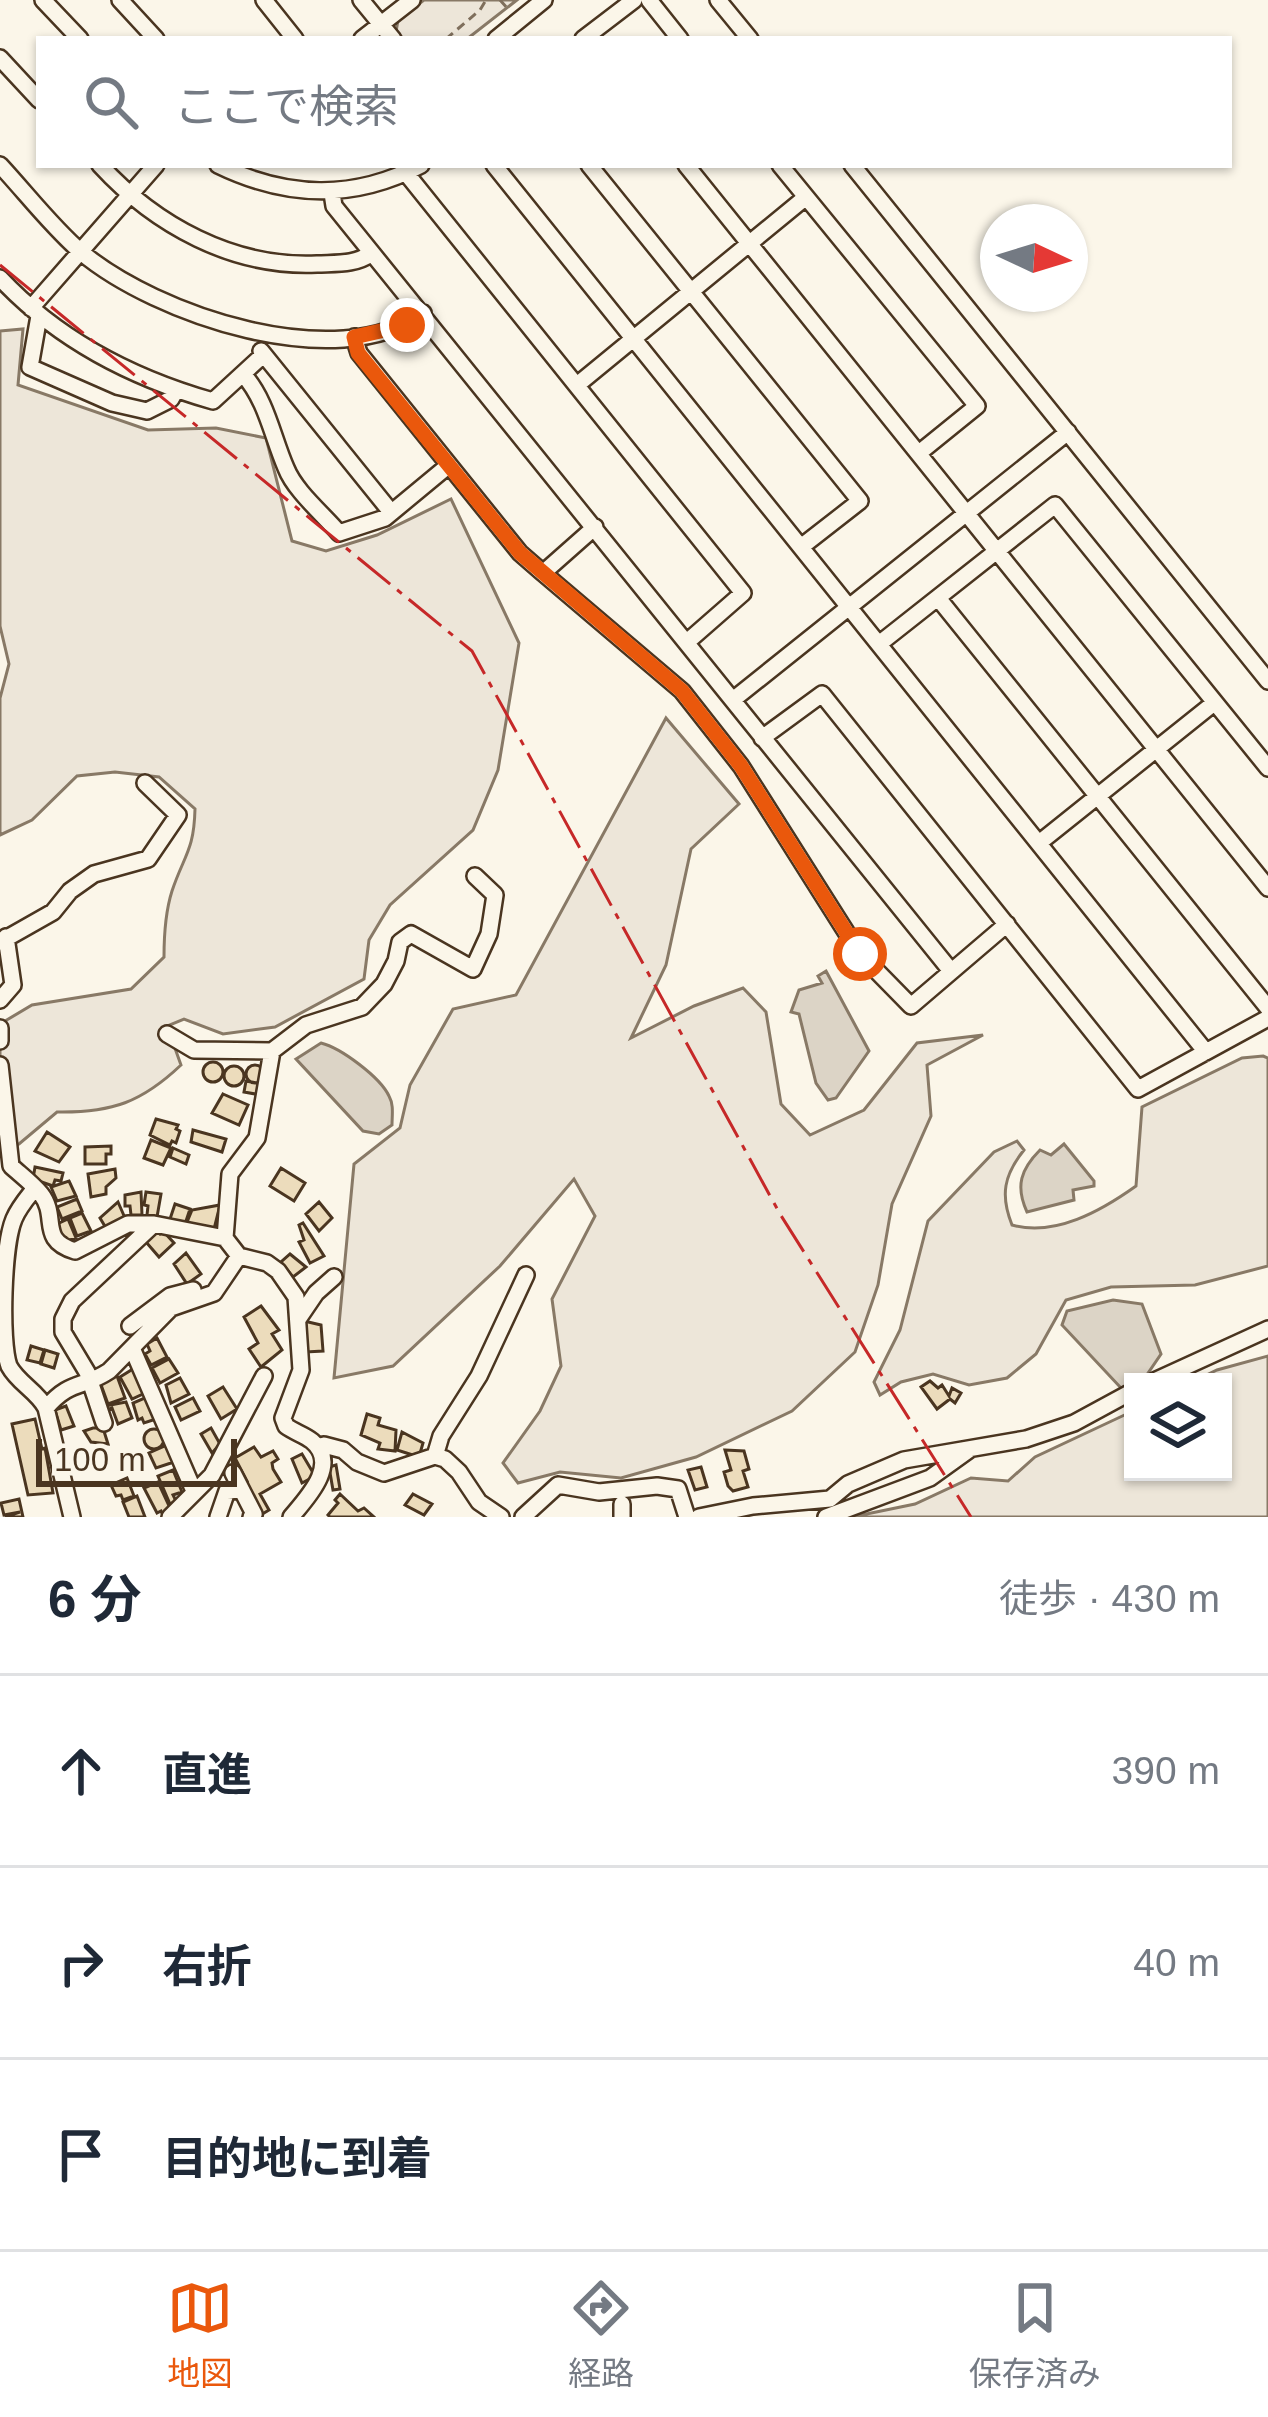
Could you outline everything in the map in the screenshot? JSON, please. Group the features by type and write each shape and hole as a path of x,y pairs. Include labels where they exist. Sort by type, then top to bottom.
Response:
{"street":[{"path":"43,0 77,36"},
{"path":"120,0 153,36"},
{"path":"264,0 293,36"},
{"path":"362,0 391,36"},
{"path":"366,36 412,0"},
{"path":"500,36 544,0"},
{"path":"587,36 634,0"},
{"path":"649,0 678,36"},
{"path":"718,0 748,36"},
{"path":"0,58 36,97"},
{"path":"0,165 80,252 172,308 258,333 354,337 407,325 423,313"},
{"path":"103,168 129,196 168,224 248,256 305,264 359,262 372,253"},
{"path":"153,168 35,312 30,367 112,403 147,411 171,399 176,391"},
{"path":"225,168 297,192 332,193 367,189 413,169 743,592 687,642"},
{"path":"496,168 1206,1052"},
{"path":"591,168 860,501 801,547"},
{"path":"688,168 1268,888"},
{"path":"782,168 976,406 920,452"},
{"path":"854,168 1268,681"},
{"path":"332,193 334,206 951,971"},
{"path":"577,385 806,197"},
{"path":"0,278 35,312 98,356 176,391 213,401 262,356"},
{"path":"0,304 16,295"},
{"path":"258,333 262,356 391,512"},
{"path":"354,337 358,353 520,553 682,691 741,766 860,954 911,1006 1007,924"},
{"path":"243,374 254,386 280,443 286,470 340,533 385,518 448,465"},
{"path":"734,699 1068,432"},
{"path":"879,644 1055,505 1268,768"},
{"path":"543,573 595,527"},
{"path":"938,598 1268,1008"},
{"path":"762,738 822,694 1138,1090 1268,1018"},
{"path":"1039,843 1214,703"},
{"path":"0,1000 13,985 3,940 53,912 70,891 94,874 148,859 178,815 145,783"},
{"path":"167,1034 194,1050 272,1051 306,1025 362,1007 384,984 400,942 411,934 473,969 489,934 495,895 475,876"},
{"path":"0,1028 0,1040"},
{"path":"225,1238 230,1174 256,1138 272,1051"},
{"path":"0,1065 11,1166 46,1198 52,1236 59,1246 75,1251 128,1224 154,1224 225,1238 239,1256 278,1271 296,1298 302,1370 283,1418 286,1426 320,1450 321,1478 291,1517"},
{"path":"35,1188 16,1214 9,1235 3,1331 8,1365 46,1408 72,1517"},
{"path":"104,1423 78,1353 63,1332 63,1319 72,1301 154,1224"},
{"path":"46,1408 62,1390 109,1371 171,1308 214,1292 239,1256"},
{"path":"435,1456 441,1436 479,1376 526,1275"},
{"path":"299,1318 334,1277"},
{"path":"130,1326 180,1283 214,1292"},
{"path":"1171,1373 1268,1329"},
{"path":"132,1348 194,1491"},
{"path":"170,1517 210,1476 264,1376"},
{"path":"699,1517 830,1498 848,1484 904,1460 1026,1439 1074,1423 1124,1396"},
{"path":"320,1450 324,1445 343,1450 357,1462 384,1473 435,1456 446,1459 478,1502 501,1517"},
{"path":"826,1517 930,1478 971,1448"},
{"path":"218,1517 234,1490 232,1473"},
{"path":"210,1476 234,1490 254,1514 251,1517"},
{"path":"524,1517 558,1485 599,1492 657,1486 678,1490 687,1517"}],"path":[{"path":"450,36 486,0"},
{"path":"500,0 510,11"}],"shaded area":[{"path":"424,0 517,0 471,36 399,36 398,20"},
{"path":"23,329 18,385 148,430 216,428 266,438 292,541 326,551 377,535 451,499 519,643 498,770 473,830 390,905 369,940 364,979 275,1027 223,1034 184,1019 167,1026 181,1065 167,1078 125,1103 57,1112 0,1154 0,1024 32,1005 131,989 164,957 168,907 190,844 195,809 159,777 115,772 77,776 32,820 0,835 0,698 9,664 0,626 0,331"},
{"path":"666,718 739,804 691,849 666,965 631,1038 743,988 766,1012 781,1104 810,1135 864,1110 917,1043 983,1035 927,1065 931,1116 892,1204 878,1285 855,1352 792,1411 696,1457 621,1478 560,1472 518,1483 503,1463 540,1411 561,1366 552,1299 595,1216 574,1179 500,1266 393,1366 334,1378 354,1164 400,1128 410,1085 453,1009 516,995"},
{"path":"826,971 869,1051 836,1098 828,1100 816,1083 799,1014 791,1012 799,990 822,983 818,976"},
{"path":"321,1043 349,1057 384,1088 391,1099 392,1125 379,1134 363,1131 296,1059"},
{"path":"1242,1058 1268,1058 1268,1266 1195,1285 1111,1287 1066,1300 1036,1354 1007,1378 969,1385 933,1374 901,1382 880,1395 874,1382 900,1330 928,1221 994,1152 1017,1141 1024,1150 1006,1186 1012,1225 1061,1225 1136,1186 1142,1107"},
{"path":"1064,1144 1094,1186 1073,1190 1074,1200 1027,1212 1021,1194 1024,1171 1040,1150 1051,1155"},
{"path":"1113,1300 1142,1304 1161,1354 1148,1373 1124,1373 1121,1388 1062,1325 1067,1311"},
{"path":"1268,1356 1268,1517 852,1517 915,1504 971,1478 1008,1481 1035,1457 1124,1415 1124,1481 1232,1481 1232,1373 1211,1373"}],"building":[{"path":"213,1062 223,1072 213,1082 203,1072"},
{"path":"255,1065 264,1074 255,1083 246,1074"},
{"path":"234,1066 244,1076 234,1086 224,1076"},
{"path":"246,1081 262,1084 261,1095 244,1092"},
{"path":"223,1094 248,1105 239,1125 212,1113"},
{"path":"156,1119 178,1125 176,1143 170,1145 150,1135"},
{"path":"193,1130 226,1139 222,1152 191,1142"},
{"path":"47,1132 70,1147 59,1162 35,1151"},
{"path":"151,1140 171,1148 163,1165 144,1158"},
{"path":"111,1146 106,1164 85,1164 85,1147"},
{"path":"173,1148 189,1155 186,1164 170,1157"},
{"path":"35,1167 63,1173 61,1181 55,1180 53,1186 33,1179"},
{"path":"281,1168 305,1183 294,1201 270,1186"},
{"path":"115,1169 116,1178 106,1187 106,1194 91,1197 88,1174"},
{"path":"69,1181 76,1196 57,1201 51,1187"},
{"path":"141,1192 142,1215 131,1215 125,1195"},
{"path":"146,1192 161,1194 157,1217 147,1215"},
{"path":"77,1199 82,1211 62,1219 57,1207"},
{"path":"118,1202 125,1218 106,1228 100,1218"},
{"path":"319,1202 332,1218 319,1231 306,1214"},
{"path":"175,1204 190,1209 185,1224 170,1219"},
{"path":"220,1205 214,1229 185,1227 192,1210"},
{"path":"82,1213 91,1231 77,1236 70,1218"},
{"path":"68,1219 76,1238 61,1240 55,1225"},
{"path":"303,1223 324,1256 310,1263 299,1242 304,1240 299,1225"},
{"path":"156,1230 174,1243 159,1257 146,1242"},
{"path":"186,1253 201,1274 187,1284 174,1264"},
{"path":"290,1254 306,1267 293,1277 281,1262"},
{"path":"261,1306 279,1330 272,1334 282,1350 261,1367 249,1349 258,1343 244,1317"},
{"path":"304,1321 321,1325 323,1351 306,1352"},
{"path":"157,1338 167,1357 151,1365 145,1354 150,1351 147,1344"},
{"path":"31,1346 44,1350 40,1363 27,1360"},
{"path":"45,1350 58,1354 54,1368 41,1364"},
{"path":"169,1359 178,1373 160,1383 152,1368"},
{"path":"133,1369 145,1393 132,1399 120,1377"},
{"path":"117,1376 125,1398 108,1404 100,1382"},
{"path":"180,1378 189,1394 171,1403 166,1385"},
{"path":"930,1381 938,1388 942,1385 949,1396 952,1388 961,1393 955,1403 950,1399 937,1409 921,1387"},
{"path":"223,1387 237,1409 221,1419 208,1396"},
{"path":"147,1397 156,1419 144,1423 138,1420 133,1403"},
{"path":"193,1398 200,1411 181,1420 175,1407"},
{"path":"126,1402 132,1418 118,1424 112,1408 105,1406"},
{"path":"66,1406 74,1426 61,1430 55,1410"},
{"path":"367,1414 380,1418 378,1425 396,1430 395,1451 378,1449 380,1443 361,1435"},
{"path":"35,1419 53,1493 28,1495 12,1424"},
{"path":"103,1428 108,1444 91,1442 84,1431"},
{"path":"211,1428 220,1444 212,1453 201,1434"},
{"path":"154,1429 164,1439 154,1449 144,1439"},
{"path":"402,1432 423,1443 419,1457 397,1450"},
{"path":"167,1445 174,1462 156,1468 149,1453"},
{"path":"254,1447 261,1457 273,1451 278,1459 273,1469 281,1482 260,1494 269,1510 259,1516 241,1484 247,1481 235,1458"},
{"path":"725,1450 744,1451 748,1487 733,1491 728,1486 724,1472 731,1470"},
{"path":"302,1454 315,1476 302,1483 292,1459"},
{"path":"336,1465 340,1489 333,1490 329,1467"},
{"path":"701,1467 707,1487 695,1490 688,1470"},
{"path":"173,1470 182,1492 173,1495 176,1501 170,1504 158,1476"},
{"path":"127,1478 134,1496 123,1500 111,1485"},
{"path":"158,1482 171,1510 163,1515 157,1513 144,1488"},
{"path":"340,1494 358,1511 364,1508 374,1517 330,1517"},
{"path":"413,1494 432,1504 424,1515 405,1505"},
{"path":"137,1496 145,1517 129,1517 123,1502"},
{"path":"19,1499 23,1517 5,1517 20,1512 4,1515 1,1503"}],"power":[{"path":"0,265 472,651 780,1214 971,1517"}],"route":[{"path":"407,325 354,337 358,353 520,553 682,691 741,766 860,954"}]}
